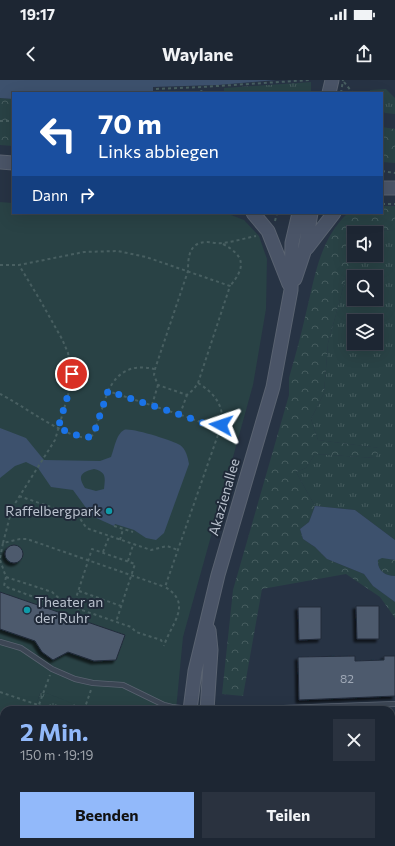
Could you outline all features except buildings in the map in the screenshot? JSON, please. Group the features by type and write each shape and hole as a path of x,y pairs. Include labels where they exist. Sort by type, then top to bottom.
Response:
{"main road":[{"path":"329,92 332,80"},
{"path":"0,162 12,163"},
{"path":"383,188 395,188"},
{"path":"254,214 268,231 291,290"},
{"name":"Akazienallee","path":"191,706 195,671 218,575 273,387 291,290 292,243 299,214"},
{"name":"Akazienallee","path":"291,290 306,249 311,214"},
{"path":"306,249 333,214"},
{"name":"Akazienallee","path":"207,706 211,650 208,619"}],"street":[{"path":"0,846 19,846"}],"lane":[{"path":"0,642 21,648 52,669 75,679 93,683 123,685 164,705 169,706"},
{"path":"339,706 395,704"}],"path":[{"path":"156,89 202,88 310,80"},
{"path":"343,80 352,92"},
{"path":"341,92 343,80"},
{"path":"201,92 202,88"},
{"path":"0,121 12,121"},
{"path":"383,171 395,173"},
{"path":"383,204 395,204"},
{"path":"152,406 158,385 154,375 155,369 188,271 189,255 191,250 195,245 207,242 222,243 258,236 268,231"},
{"path":"180,415 187,395 198,383 230,286 239,274 241,262 239,256 222,243"},
{"path":"0,265 19,265 84,252 118,251 146,257 230,286"},
{"path":"19,265 62,339 68,353 72,374 71,385 55,440 19,496 10,516 0,559 6,577 4,586 53,604 61,600"},
{"path":"0,394 58,428 82,437 91,437 94,433 108,391 117,377 124,372 140,367 155,369"},
{"path":"165,587 220,429 222,419 218,402 207,389 198,383"},
{"path":"158,385 187,395"},
{"path":"108,391 220,429"},
{"path":"19,496 77,516 80,518 85,527 134,545 151,550 167,546 178,550"},
{"path":"114,526 132,532"},
{"path":"120,540 123,529"},
{"path":"103,552 109,536"},
{"path":"3,543 27,539 165,587 171,590 175,595 180,610 176,623 167,635 164,646 161,640 136,632 131,627 73,607 61,600 52,592 6,577"},
{"path":"128,561 134,545"},
{"path":"73,607 92,549 103,552 135,564 116,622"},
{"path":"78,590 121,606"},
{"path":"0,692 39,705 52,669"},
{"path":"85,706 93,683"}],"green space":[{"path":"311,82 311,92 224,92 224,88"},
{"path":"386,89 395,98 395,114 385,113 383,111 383,92 370,92 370,90"},
{"path":"0,98 12,99 12,146 0,145"},
{"path":"383,127 395,129 395,163 383,162"},
{"name":"Raffelbergpark","path":"0,202 12,203 12,214 229,214 244,220 259,236 267,259 266,309 253,385 183,637 176,706 79,706 41,691 35,706 0,706"},
{"path":"383,206 395,206 395,231 383,231 383,226 347,226 347,262 350,262 328,343 324,393 311,419 318,440 380,448 375,458 315,454 306,468 296,472 315,506 309,522 300,529 303,539 315,547 327,559 364,574 373,586 395,602 395,618 380,597 346,574 262,589 243,696 222,694 233,590 289,395 289,378 316,273 324,247 330,235 347,214 383,214"},
{"path":"383,231 395,231 395,540 355,510 315,506 296,472 306,468 315,454 375,458 379,448 318,440 311,419 324,393 328,343 347,274 347,306 383,306 383,270 348,270 350,262 383,262"},
{"path":"382,557 395,560 395,576 382,572 378,564 378,560"},
{"path":"41,691 81,706 35,706"}],"water":[{"path":"0,80 276,80 218,85 153,87 153,92 12,92 12,99 0,98"},
{"path":"0,428 26,438 44,460 100,461 111,457 119,435 124,430 128,430 152,435 180,445 185,451 189,464 164,533 156,540 146,538 134,530 115,524 114,526 92,516 73,490 51,487 38,468 26,462 15,466 0,478","holes":["94,469 98,470 104,476 104,489 96,491 85,488 81,480 83,473"]},
{"path":"315,506 355,510 395,540 395,560 382,558 378,560 378,564 382,572 395,576 395,602 373,586 364,574 327,559 315,547 303,539 300,529 309,522"}],"place":[{"name":"Raffelbergpark","path":"109,511"},
{"name":"Theater an der Ruhr","path":"27,610"}],"route":[{"path":"72,374 71,385 58,428 67,432 82,437 91,437 94,433 108,391 220,429 221,425"}]}
